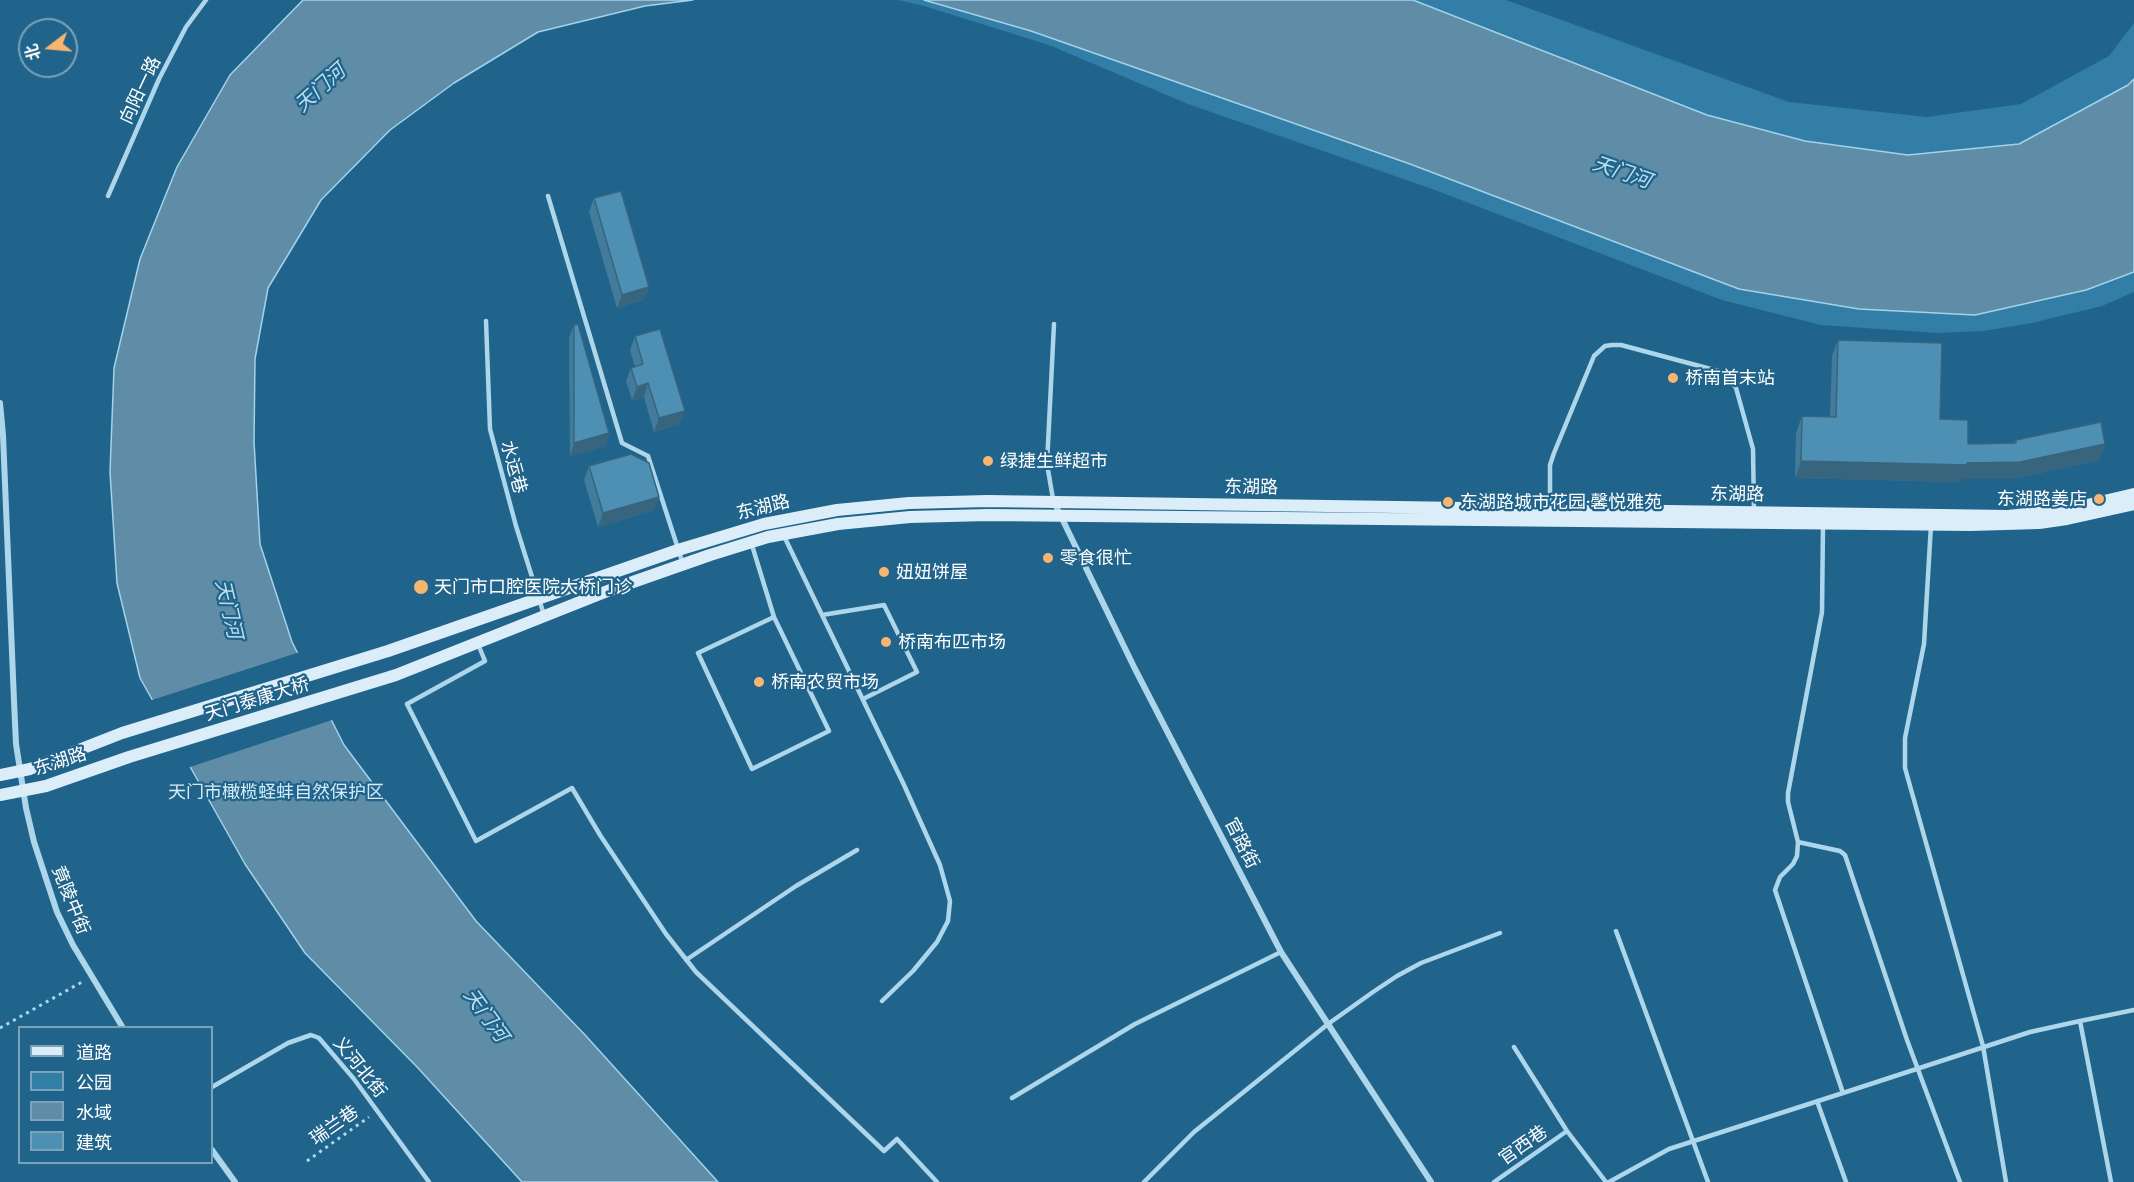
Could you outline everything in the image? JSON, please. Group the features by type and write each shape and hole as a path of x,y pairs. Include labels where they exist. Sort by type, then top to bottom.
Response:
{"main road":[{"name":"东湖路","path":"388,651 678,550 777,521 837,510 897,504 1054,502 2018,515 2066,510 2134,494"},
{"name":"东湖路","path":"396,675 544,615 683,564 751,542 838,524 910,517 1060,516 1931,525 2039,523 2134,504"},
{"name":"天门泰康大桥","path":"122,733 388,651"},
{"name":"天门泰康大桥","path":"129,757 396,675"},
{"name":"东湖路","path":"0,775 20,772 122,733"},
{"name":"东湖路","path":"0,795 23,792 129,757"}],"street":[{"name":"竟陵中街","path":"0,403 14,701 23,792 34,842 53,900 73,945 122,1026"},
{"name":"官路街","path":"1054,502 1135,669 1281,952 1431,1182"},
{"path":"213,1151 235,1182"}],"lane":[{"name":"向阳一路","path":"108,196 159,79 186,27 206,0"},
{"path":"548,196 622,443 648,456 683,564"},
{"name":"水运巷","path":"486,321 490,429 516,526 544,615"},
{"path":"1054,324 1047,464 1054,502"},
{"path":"1550,510 1550,465 1594,356 1605,346 1621,345 1722,372 1730,378 1736,388 1753,449 1754,512"},
{"path":"777,521 940,865 950,901 948,921 937,942 913,971 882,1001"},
{"path":"1823,524 1822,612 1788,793 1798,842 1797,856 1780,877 1775,890 1843,1093"},
{"path":"1931,525 1924,644 1905,738 1905,768 1983,1046 2006,1182"},
{"path":"751,542 774,617 829,731 752,769 698,652 774,617"},
{"path":"822,615 884,605 917,672 863,699"},
{"path":"478,643 485,661 406,704 476,841 572,788 600,835 666,934 720,997 884,1151 897,1138 937,1182"},
{"path":"1798,842 1840,851 1845,855 1917,1067 1960,1182"},
{"path":"686,960 796,886 856,850"},
{"path":"1616,932 1707,1182"},
{"path":"1144,1182 1194,1132 1328,1024 1397,976 1421,963 1500,933"},
{"path":"1012,1098 1135,1024 1281,952"},
{"path":"1514,1047 1568,1131 1608,1182 1669,1149 1917,1067 2030,1032 2134,1010"},
{"path":"2080,1021 2111,1182"},
{"name":"义河北街","path":"213,1086 288,1043 311,1035 319,1038 354,1079 429,1182"},
{"path":"1817,1101 1846,1182"},
{"name":"官西巷","path":"1494,1182 1568,1131"}],"path":[{"path":"0,1028 91,977"},
{"name":"瑞兰巷","path":"307,1161 378,1111"}],"green space":[{"path":"898,0 1506,0 1789,102 1927,117 2021,104 2109,56 2134,23 2134,292 2102,306 2032,323 1983,331 1937,333 1821,325 1722,300 1435,190 1188,104 1049,45"}],"water":[{"name":"天门市橄榄蛏蚌自然保护区","path":"303,0 693,0 645,6 538,32 454,83 390,130 321,200 268,288 255,359 254,442 260,544 292,642 344,745 476,921 586,1036 718,1182 522,1182 418,1068 305,953 245,864 140,678 117,583 110,472 114,368 140,259 177,167 230,75"},
{"name":"天门河","path":"924,0 1413,0 1707,115 1805,141 1908,155 2019,144 2128,85 2134,79 2134,272 2086,290 1975,315 1859,309 1739,289 1410,164 1031,31"}],"pier":[{"path":"300,652 335,719 187,768 149,701"}],"building":[{"path":"621,191 649,287 622,295 594,198"},
{"path":"578,324 609,433 574,443 574,325"},
{"path":"660,329 685,411 659,418 648,383 637,387 631,368 643,364 635,336"},
{"path":"1838,340 1942,343 1940,419 1968,420 1968,444 2016,443 2016,440 2101,422 2105,444 2020,462 1967,463 1967,465 1801,461 1802,416 1836,417"},
{"path":"631,454 649,463 659,497 603,513 589,466"}],"place":[{"name":"桥南首末站","path":"1673,378"},
{"name":"绿捷生鲜超市","path":"988,461"},
{"name":"东湖路姜店","path":"2099,499"},
{"name":"东湖路城市花园·馨悦雅苑","path":"1448,502"},
{"name":"零食很忙","path":"1048,558"},
{"name":"妞妞饼屋","path":"884,572"},
{"name":"天门市口腔医院大桥门诊","path":"421,587"},
{"name":"桥南布匹市场","path":"886,642"},
{"name":"桥南农贸市场","path":"759,682"}]}
